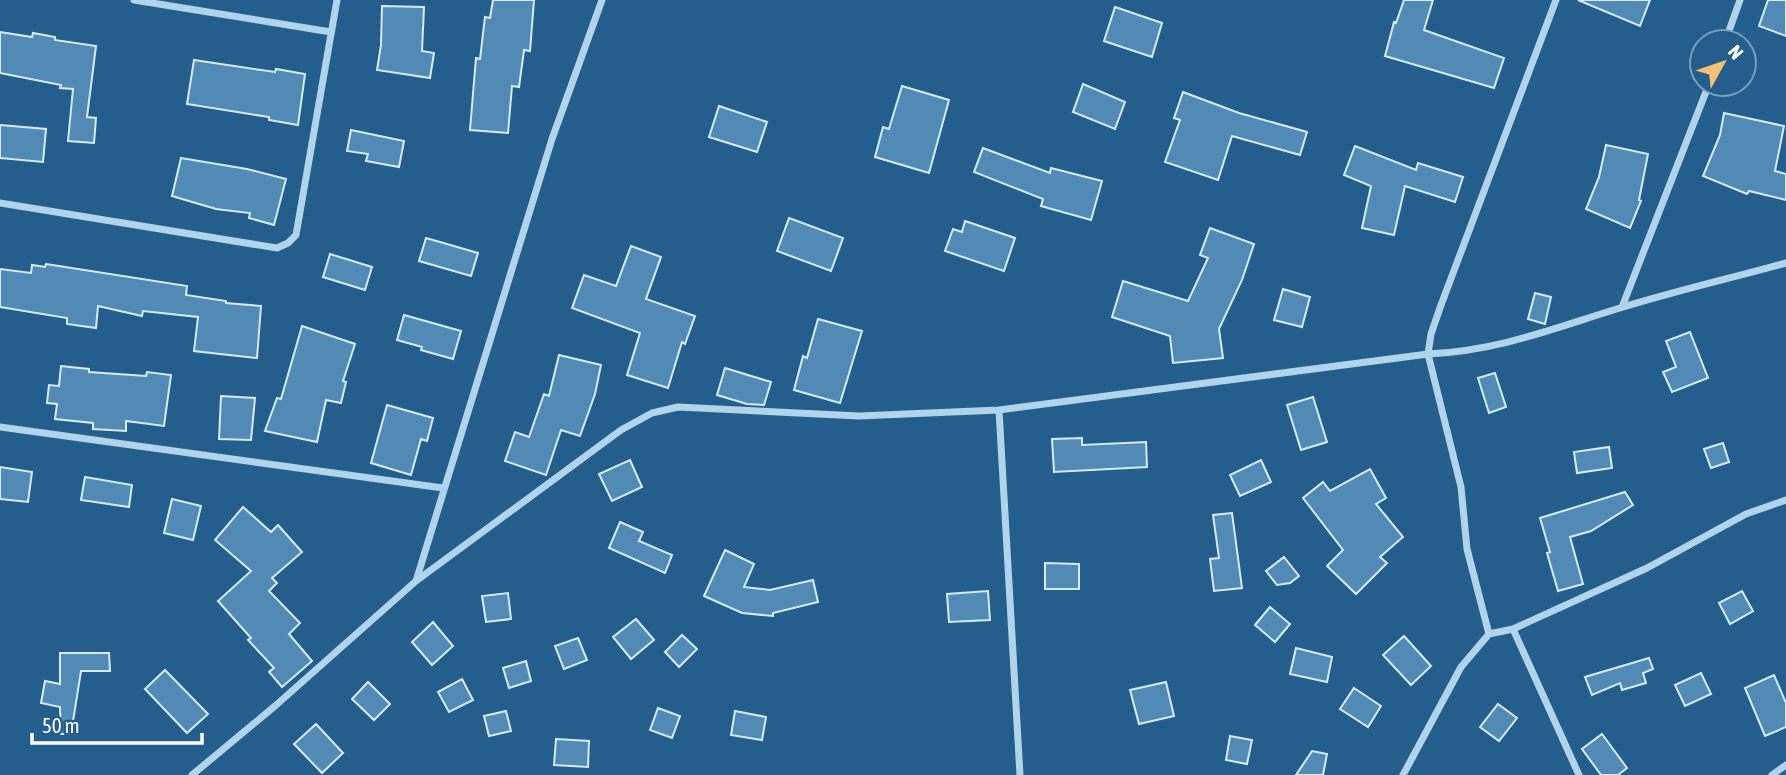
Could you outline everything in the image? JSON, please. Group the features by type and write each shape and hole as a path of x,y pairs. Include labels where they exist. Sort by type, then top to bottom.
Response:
{"street":[{"path":"134,0 331,32"},
{"path":"0,203 277,248 288,243 296,234 337,0"},
{"path":"416,581 552,139 602,0"},
{"path":"1489,634 1467,549 1461,488 1428,354 1434,324 1556,0"},
{"path":"1730,28 1740,0"},
{"path":"1622,307 1704,98"},
{"path":"192,775 275,706 416,581 621,430 652,413 678,407 859,416 999,410 1428,354 1460,353 1510,343 1622,307 1786,263"},
{"path":"999,410 1020,775"},
{"path":"0,427 443,488"},
{"path":"1403,775 1461,667 1489,634 1513,629 1647,568 1746,514 1786,500"},
{"path":"1513,629 1579,775"},
{"path":"1772,775 1786,765"}],"building":[{"path":"493,0 534,0 530,51 524,50 519,87 512,86 508,133 470,130 476,58 480,59 485,17 490,18"},
{"path":"1404,0 1433,0 1424,30 1504,58 1494,88 1385,56 1394,22 1396,23"},
{"path":"1578,0 1650,0 1640,26"},
{"path":"1768,0 1786,0 1786,36 1759,26"},
{"path":"382,6 424,7 422,51 434,53 430,78 377,70"},
{"path":"1115,7 1162,23 1152,57 1104,41"},
{"path":"0,32 32,37 33,33 55,37 55,40 96,46 87,117 96,118 94,143 68,141 73,89 0,73"},
{"path":"194,60 305,74 298,125 269,120 269,117 187,104"},
{"path":"1083,84 1125,102 1115,129 1073,112"},
{"path":"902,86 949,100 929,173 875,157 883,127 889,129"},
{"path":"1183,92 1239,113 1307,132 1300,155 1232,136 1218,180 1165,162 1180,120 1174,118"},
{"path":"719,106 767,122 757,152 709,137"},
{"path":"1724,113 1784,126 1775,171 1786,174 1786,200 1749,191 1747,194 1703,176 1720,135"},
{"path":"0,125 46,129 43,162 0,158"},
{"path":"351,130 404,141 399,167 366,161 368,154 347,151"},
{"path":"1606,145 1648,154 1639,200 1641,201 1630,228 1586,209 1599,177"},
{"path":"1355,146 1416,170 1418,163 1463,177 1455,202 1405,186 1394,235 1362,228 1371,186 1344,175"},
{"path":"983,148 1050,173 1051,168 1102,181 1091,220 1041,206 1043,199 974,172"},
{"path":"181,158 247,169 286,179 274,225 249,218 250,213 216,209 172,196"},
{"path":"789,218 843,238 831,271 777,251"},
{"path":"965,221 1015,238 1004,271 945,251 953,229 962,232"},
{"path":"1210,228 1254,244 1242,280 1219,329 1223,358 1173,363 1170,336 1112,317 1123,281 1188,301 1208,258 1200,255"},
{"path":"426,238 478,253 471,276 419,261"},
{"path":"631,246 661,257 646,299 695,316 685,344 682,342 668,388 627,375 640,333 572,308 584,275 616,286"},
{"path":"330,254 372,267 365,290 323,277"},
{"path":"46,264 187,286 186,295 226,303 261,306 257,358 194,351 198,317 143,311 142,316 98,306 96,328 67,324 67,318 0,307 0,269 31,273 32,265 45,267"},
{"path":"1283,289 1310,297 1302,327 1274,320"},
{"path":"1535,293 1551,297 1545,324 1528,319"},
{"path":"404,315 461,331 453,359 397,340"},
{"path":"818,319 862,331 840,403 794,390 803,356 807,358"},
{"path":"302,326 355,344 343,381 346,382 341,403 326,400 317,442 265,431 277,398 281,399"},
{"path":"1690,332 1708,378 1672,392 1663,372 1676,367 1666,341"},
{"path":"559,355 601,365 595,394 580,436 561,430 546,475 505,461 515,432 529,437 544,394 549,396"},
{"path":"61,366 89,369 89,372 146,376 147,372 171,375 164,426 126,421 126,431 93,429 93,423 55,419 57,404 47,403 49,385 59,386"},
{"path":"725,368 771,382 764,405 747,404 717,395"},
{"path":"1495,373 1506,407 1489,413 1478,378"},
{"path":"221,396 255,398 251,440 219,439"},
{"path":"1313,397 1327,442 1301,450 1287,405"},
{"path":"387,405 433,418 427,441 421,439 411,475 371,463"},
{"path":"1082,438 1082,445 1146,442 1147,467 1054,472 1052,439"},
{"path":"1723,443 1729,462 1711,468 1704,449"},
{"path":"1609,447 1612,468 1577,473 1574,452"},
{"path":"630,460 642,487 612,501 599,474"},
{"path":"1261,460 1271,482 1240,496 1230,475"},
{"path":"0,467 32,472 28,502 0,499"},
{"path":"1370,469 1386,498 1376,504 1403,537 1380,557 1387,563 1356,594 1327,566 1343,550 1303,498 1323,482 1330,491"},
{"path":"85,477 132,485 129,507 81,500"},
{"path":"1625,492 1633,505 1591,531 1570,537 1583,584 1558,591 1540,518"},
{"path":"172,499 201,506 193,540 164,533"},
{"path":"243,507 271,532 278,525 302,552 272,578 277,583 269,591 300,623 289,634 312,661 282,687 269,672 274,668 218,601 251,571 215,540"},
{"path":"1232,513 1242,588 1214,591 1210,559 1219,558 1213,515"},
{"path":"620,522 643,532 639,541 672,555 665,573 609,548"},
{"path":"725,550 754,564 744,587 770,590 813,580 818,602 773,613 773,616 742,613 704,596"},
{"path":"1284,557 1299,576 1290,583 1277,585 1266,571"},
{"path":"1045,563 1079,564 1079,589 1045,589"},
{"path":"988,591 990,620 949,622 947,594"},
{"path":"1742,591 1753,611 1730,624 1719,603"},
{"path":"508,593 511,619 486,622 482,596"},
{"path":"1270,607 1290,624 1275,642 1255,625"},
{"path":"636,619 654,640 631,659 613,637"},
{"path":"433,622 453,646 432,665 412,642"},
{"path":"682,635 697,649 679,667 665,652"},
{"path":"1404,636 1431,666 1411,685 1383,655"},
{"path":"578,638 587,660 564,669 555,646"},
{"path":"1296,648 1332,657 1327,682 1290,674"},
{"path":"60,653 109,653 110,671 81,671 71,734 61,734 60,707 41,703 45,681 60,684"},
{"path":"1649,658 1653,669 1643,673 1646,683 1622,690 1620,683 1592,695 1585,677"},
{"path":"526,661 531,681 509,688 503,668"},
{"path":"165,670 208,714 187,733 145,689"},
{"path":"1701,673 1711,694 1685,706 1675,685"},
{"path":"1774,675 1786,703 1786,727 1765,736 1745,688"},
{"path":"462,679 473,700 449,712 438,692"},
{"path":"368,682 390,704 374,720 352,699"},
{"path":"1166,682 1174,716 1139,724 1130,690"},
{"path":"1354,688 1381,706 1368,727 1340,709"},
{"path":"1498,704 1517,718 1499,741 1480,727"},
{"path":"658,708 680,716 672,738 650,730"},
{"path":"506,711 511,731 489,736 484,716"},
{"path":"735,711 766,717 762,740 731,735"},
{"path":"316,724 343,753 322,773 294,744"},
{"path":"1602,734 1627,768 1618,775 1601,775 1582,749"},
{"path":"1230,736 1252,740 1247,764 1226,760"},
{"path":"556,739 589,741 588,767 554,765"},
{"path":"1312,751 1327,754 1323,775 1296,775"}]}
